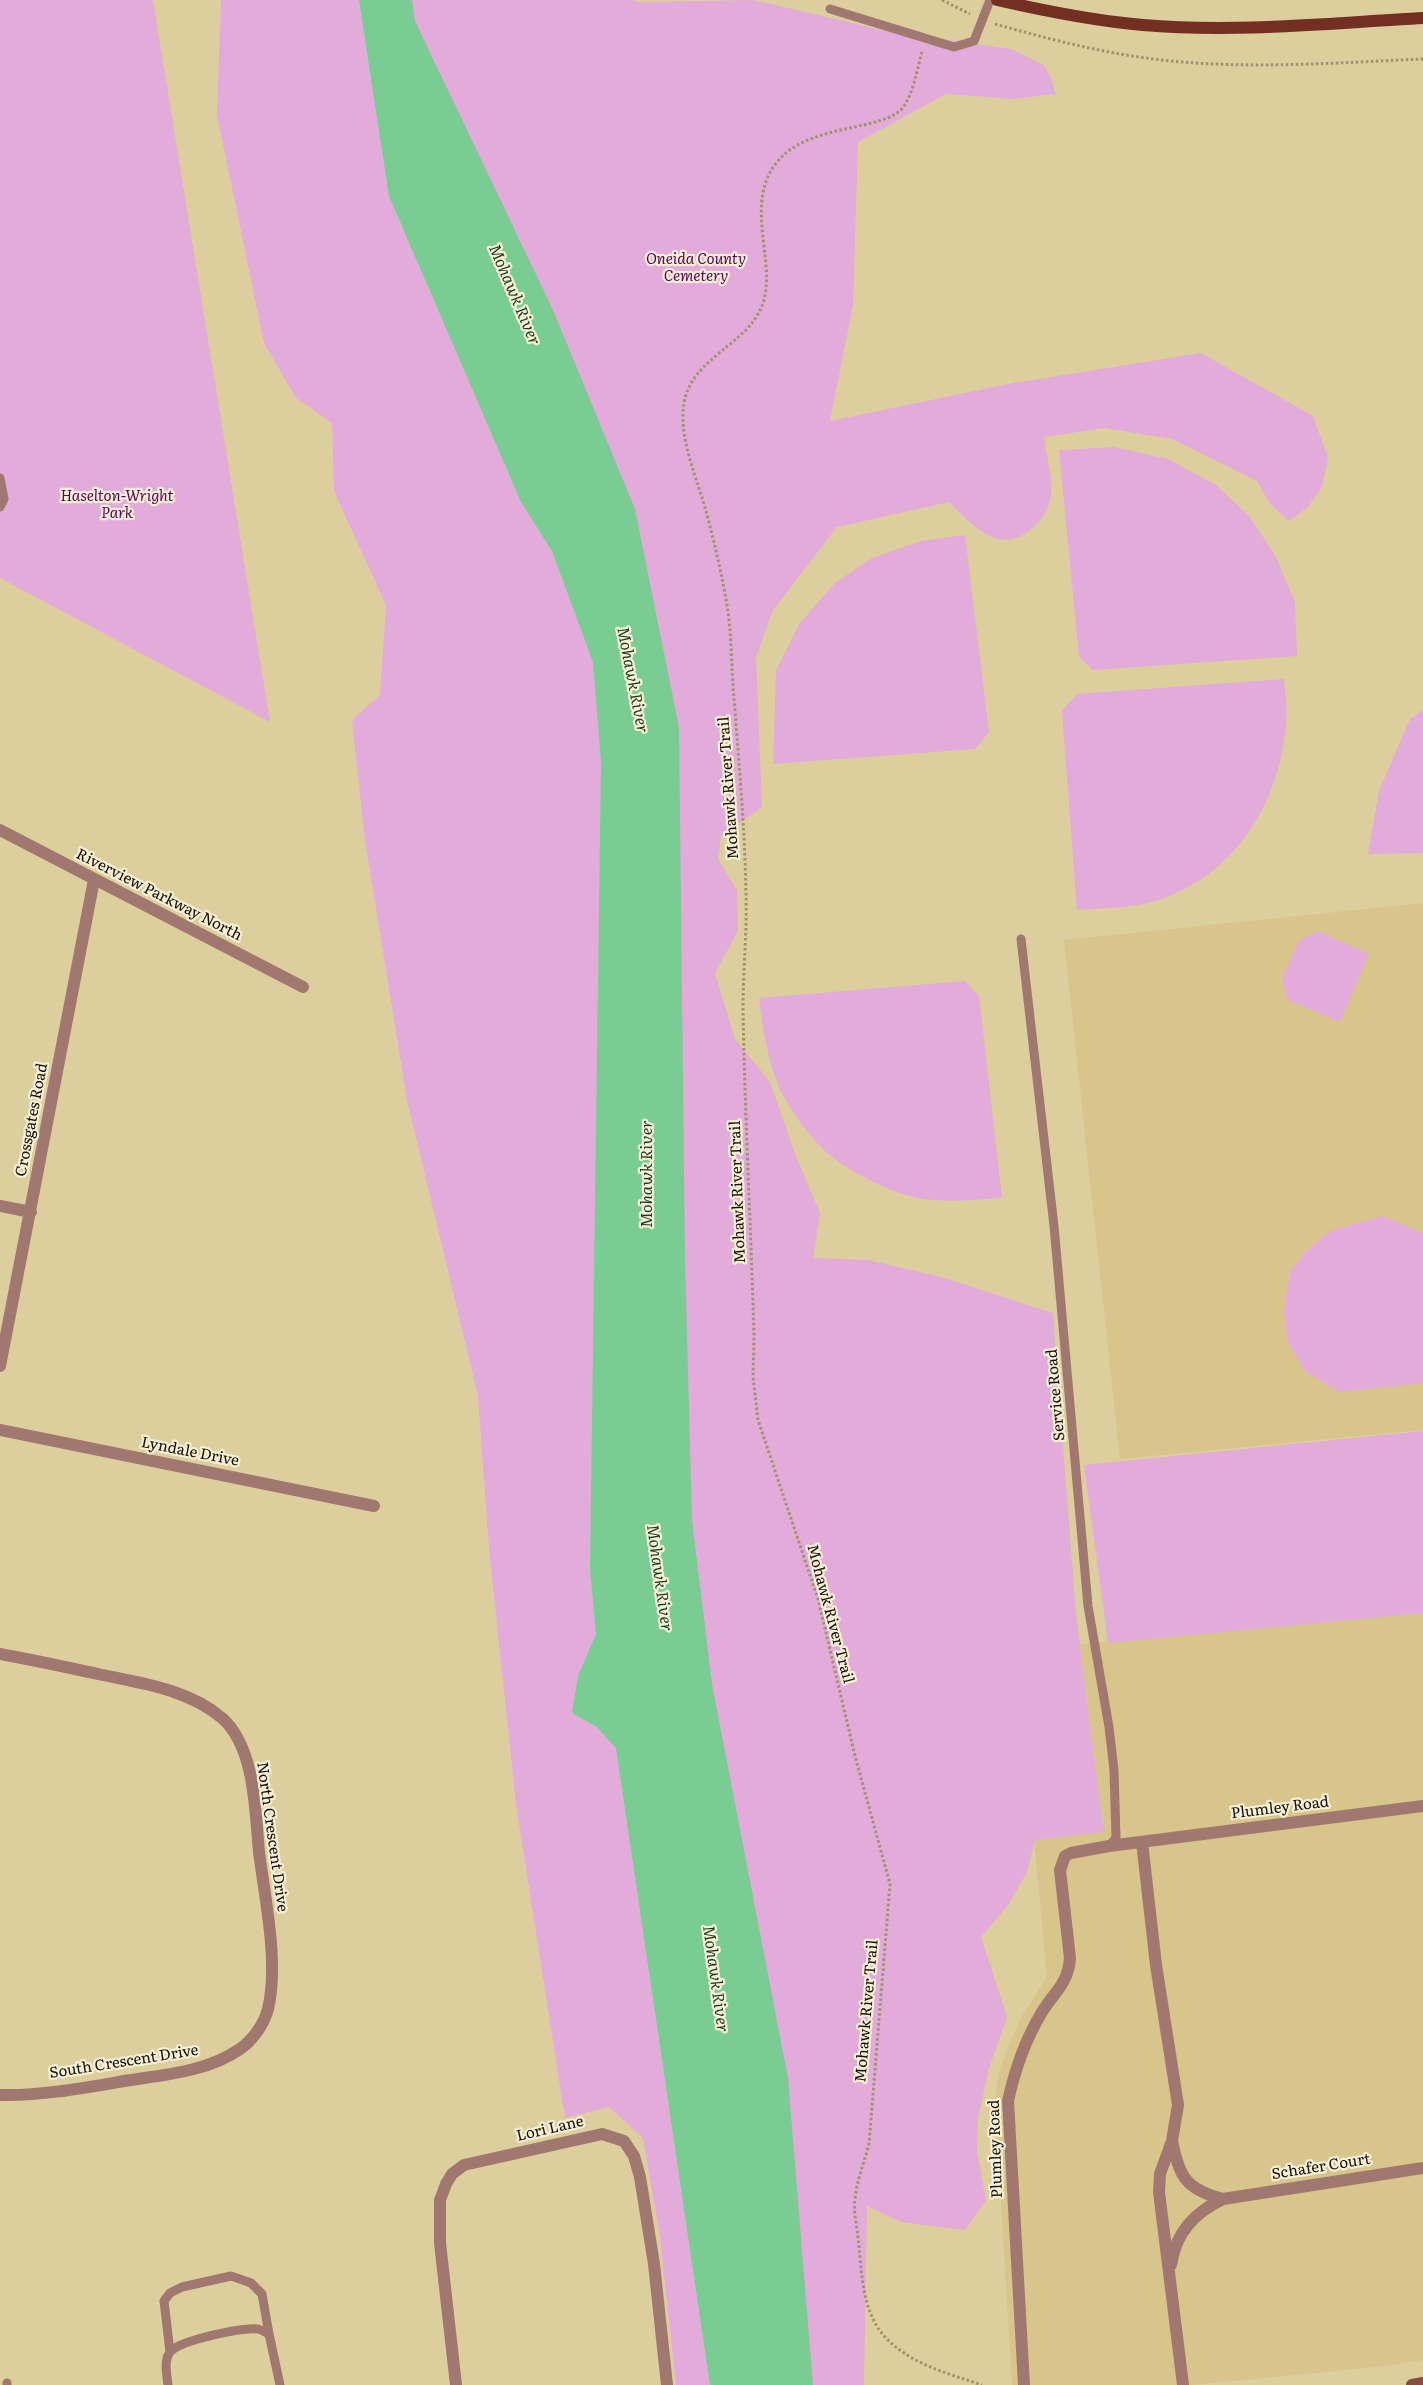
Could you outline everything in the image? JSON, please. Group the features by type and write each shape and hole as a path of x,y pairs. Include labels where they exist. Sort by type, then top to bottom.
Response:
{"main road":[{"path":"997,0 1051,12 1143,25 1210,27 1423,18"}],"street":[{"name":"Riverview Parkway North","path":"0,830 302,988"},
{"name":"Crossgates Road","path":"0,1366 94,880"},
{"path":"0,1206 31,1212"},
{"name":"Lyndale Drive","path":"0,1430 374,1506"},
{"name":"North Crescent Drive","path":"0,1654 154,1685 198,1701 222,1718 234,1732 242,1747 252,1788 273,1971 268,2008 264,2019"},
{"name":"Plumley Road","path":"1024,2385 1008,2101 1018,2059 1026,2041 1043,2011 1063,1985 1069,1972 1070,1958 1060,1870 1061,1862 1071,1853 1109,1846 1423,1806"},
{"path":"1142,1842 1156,1965 1176,2094 1177,2116 1172,2141 1160,2174 1159,2192 1183,2385"},
{"name":"South Crescent Drive","path":"0,2095 91,2086 188,2070 212,2064 240,2049 257,2032 264,2019"},
{"name":"Lori Lane","path":"456,2385 440,2243 440,2200 446,2184 452,2174 464,2165 602,2134 624,2141 634,2156 640,2177 654,2264 667,2385"},
{"name":"Schafer Court","path":"1172,2141 1180,2170 1187,2182 1206,2194 1223,2199"},
{"name":"Schafer Court","path":"1169,2278 1173,2252 1179,2235 1200,2212 1223,2199 1423,2168"},
{"path":"1412,2385 1423,2383"}],"lane":[{"path":"830,9 954,46 974,41 990,0"},
{"path":"0,478 4,499 0,507"},
{"name":"Service Road","path":"1021,939 1055,1235 1088,1606 1110,1727 1116,1838 1109,1846"},
{"path":"168,2385 167,2360 170,2352 164,2301 170,2293 182,2287 231,2276 251,2283 262,2294 268,2334 280,2385"},
{"path":"170,2352 180,2345 205,2337 256,2329 268,2334"}],"path":[{"path":"942,0 983,21 1059,42 1140,57 1215,64 1286,64 1423,59"},
{"name":"Mohawk River Trail","path":"926,39 903,109 886,119 827,132 798,144 775,164 767,180 762,215 761,230 767,283 763,304 750,328 717,354 688,388 684,403 684,432 720,563 728,613 744,835 746,900 743,1008 754,1337 753,1377 758,1420 818,1600 855,1756 890,1884 869,2144 857,2179 854,2202 863,2286 873,2320 886,2338 901,2351 923,2366 982,2385"}],"shaded area":[{"path":"1423,903 1423,1430 1120,1459 1064,940"},
{"path":"1423,1613 1423,2360 1387,2366 1193,2385 1012,2385 995,2101 1000,2068 1020,2019 1047,1977 1034,1840 1104,1832 1080,1644"}],"green space":[{"name":"Haselton-Wright Park","path":"0,0 153,0 270,722 0,578"},
{"name":"Oneida County Cemetery","path":"221,0 633,0 639,2 754,0 886,31 1011,49 1044,65 1052,80 1055,94 1013,99 946,94 858,142 853,306 830,421 1008,384 1201,353 1313,416 1328,458 1322,487 1308,507 1289,521 1270,504 1257,481 1172,439 1105,428 1044,437 1051,477 1051,493 1049,505 1045,513 1031,529 1019,537 1008,540 997,539 977,528 949,502 837,527 773,610 756,657 762,807 721,836 718,859 737,890 738,931 715,973 735,1039 770,1082 796,1156 820,1213 813,1258 868,1260 941,1277 1053,1313 1076,1614 1104,1832 1035,1840 1027,1872 1009,1904 981,1937 1007,2017 989,2068 978,2119 977,2151 986,2200 965,2230 901,2222 867,2206 864,2385 676,2385 660,2237 643,2138 609,2107 565,2118 516,1804 489,1549 478,1396 407,1100 365,840 352,720 380,695 386,605 334,491 332,423 296,398 264,343 217,115"},
{"path":"1114,447 1168,459 1216,485 1249,516 1275,555 1295,602 1297,656 1093,670 1079,657 1059,450"},
{"path":"965,535 989,732 975,749 773,764 776,671 800,623 835,583 872,558 921,541"},
{"path":"1284,679 1287,719 1282,752 1275,779 1265,804 1235,850 1215,869 1193,885 1167,897 1134,905 1077,910 1062,711 1077,694"},
{"path":"1423,710 1423,853 1368,854 1379,791 1410,719"},
{"path":"1318,931 1369,954 1340,1022 1288,1000 1282,979 1299,941"},
{"path":"965,981 979,996 1002,1198 950,1201 928,1200 908,1196 875,1183 844,1165 827,1153 803,1126 783,1096 771,1065 759,998"},
{"path":"1383,1216 1423,1233 1423,1383 1339,1392 1305,1371 1288,1342 1284,1311 1290,1272 1305,1252 1330,1231"},
{"path":"1423,1431 1423,1613 1108,1643 1084,1465"}],"water":[{"name":"Mohawk River","path":"359,0 412,0 415,21 553,310 635,509 679,727 685,1260 692,1520 712,1684 788,2078 813,2385 710,2385 616,1748 597,1727 572,1713 578,1676 596,1634 590,1569 601,762 593,662 552,551 521,502 389,196"}]}
